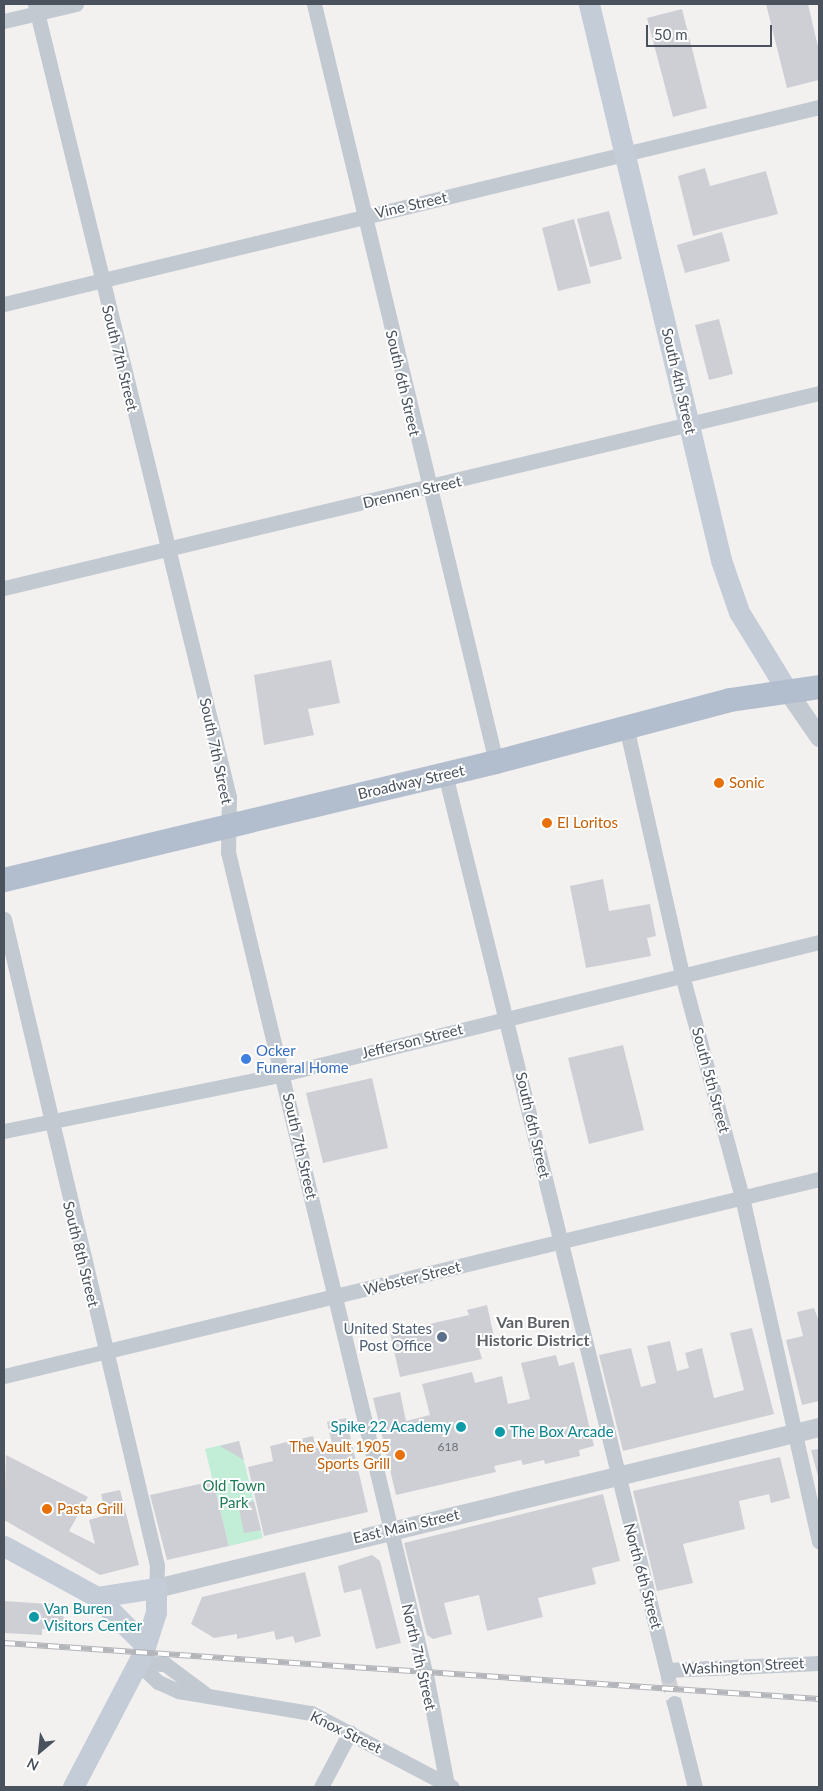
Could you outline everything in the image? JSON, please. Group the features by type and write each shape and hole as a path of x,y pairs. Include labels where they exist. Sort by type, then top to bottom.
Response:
{"main road":[{"name":"South 4th Street","path":"589,4 720,560 739,612 788,692"},
{"name":"Broadway Street","path":"4,880 496,762 626,726 730,700 819,687"},
{"path":"4,1546 97,1597 141,1653"},
{"name":"East Main Street","path":"97,1597 156,1588"},
{"path":"73,1787 141,1653 156,1612 156,1588"}],"street":[{"path":"4,20 36,8 76,4"},
{"name":"South 6th Street","path":"314,4 428,488 496,762"},
{"name":"South 7th Street","path":"36,8 229,797 228,852 283,1074 388,1530"},
{"name":"Vine Street","path":"4,304 819,107"},
{"name":"Drennen Street","path":"4,588 819,394"},
{"name":"South 4th Street","path":"788,692 819,737"},
{"name":"South 5th Street","path":"626,726 682,975 742,1197 819,1542"},
{"name":"South 6th Street","path":"445,774 507,1016 617,1477"},
{"name":"South 8th Street","path":"4,919 48,1119 106,1352 156,1565 156,1588"},
{"name":"Jefferson Street","path":"4,1131 48,1119 283,1074 507,1016 819,942"},
{"name":"Webster Street","path":"4,1376 819,1178"},
{"name":"East Main Street","path":"156,1588 388,1530 819,1428"},
{"name":"North 6th Street","path":"617,1477 668,1673"},
{"name":"North 7th Street","path":"388,1530 427,1680 449,1786"},
{"name":"Knox Street","path":"141,1653 165,1664 204,1693 311,1713 449,1786"},
{"name":"Washington Street","path":"668,1673 819,1663"},
{"path":"674,1703 695,1787"},
{"path":"321,1787 350,1732"}],"green space":[{"name":"Old Town Park","path":"239,1441 263,1538 229,1546 205,1449"}],"building":[{"path":"766,4 808,4 819,51 819,80 787,88"},
{"path":"682,9 707,108 673,117 647,18"},
{"path":"705,168 710,186 766,171 778,214 693,236 678,176"},
{"path":"609,211 622,259 590,267 577,219"},
{"path":"574,219 591,283 558,291 542,228"},
{"path":"722,232 730,261 685,273 677,245"},
{"path":"719,319 733,374 709,380 695,325"},
{"path":"331,660 340,703 308,709 314,735 264,745 254,675"},
{"path":"603,879 609,911 650,904 656,936 647,938 651,956 586,968 570,886"},
{"path":"623,1045 644,1130 589,1144 568,1058"},
{"path":"372,1078 388,1148 323,1163 306,1093"},
{"name":"United States Post Office","path":"487,1305 495,1341 478,1345 482,1359 400,1377 390,1333 469,1315 467,1310"},
{"path":"814,1308 819,1321 819,1401 802,1405 786,1340 803,1336 797,1312"},
{"path":"752,1328 774,1414 623,1451 599,1355 631,1348 641,1387 656,1383 647,1346 670,1341 677,1371 689,1368 685,1353 702,1348 714,1398 744,1390 730,1333"},
{"path":"556,1355 559,1366 574,1362 594,1446 579,1450 580,1456 545,1464 544,1460 523,1465 521,1460 494,1466 496,1472 396,1495 373,1398 400,1392 406,1421 430,1415 422,1384 472,1372 475,1383 502,1376 508,1404 530,1399 521,1363"},
{"path":"346,1418 368,1512 264,1536 248,1467 273,1461 270,1446 313,1436 316,1448 332,1444 327,1422"},
{"path":"239,1441 244,1460 220,1446"},
{"path":"819,1449 819,1480 811,1450"},
{"path":"6,1455 88,1497 69,1531 95,1544 89,1520 106,1515 101,1494 120,1490 139,1565 100,1575 4,1520"},
{"path":"780,1457 790,1498 771,1503 769,1494 739,1501 745,1529 683,1544 693,1583 657,1591 633,1491"},
{"path":"213,1481 229,1546 167,1560 150,1495"},
{"path":"603,1494 620,1561 592,1568 596,1584 538,1598 543,1617 487,1631 479,1595 444,1603 452,1634 433,1639 427,1635 404,1543"},
{"path":"254,1501 261,1530 244,1533 238,1504"},
{"path":"372,1555 380,1561 401,1643 376,1649 361,1589 344,1593 338,1566"},
{"path":"305,1572 321,1636 295,1643 293,1636 276,1640 274,1631 237,1639 237,1634 214,1638 191,1624 202,1597"},
{"name":"Van Buren Visitors Center","path":"4,1601 64,1605 63,1630 42,1629 42,1635 4,1633"}],"tunnel":[{"path":"668,1676 674,1703"}],"railway":[{"path":"4,1643 819,1699"}],"place":[{"name":"Sonic","path":"719,783"},
{"name":"El Loritos","path":"547,823"},
{"name":"Ocker Funeral Home","path":"246,1059"},
{"name":"United States Post Office","path":"442,1337"},
{"name":"Spike 22 Academy","path":"461,1427"},
{"name":"The Box Arcade","path":"500,1432"},
{"name":"The Vault 1905 Sports Grill","path":"400,1455"},
{"name":"Pasta Grill","path":"47,1509"},
{"name":"Van Buren Visitors Center","path":"34,1617"}],"district":[{"name":"Van Buren Historic District","path":"533,1331"}]}
